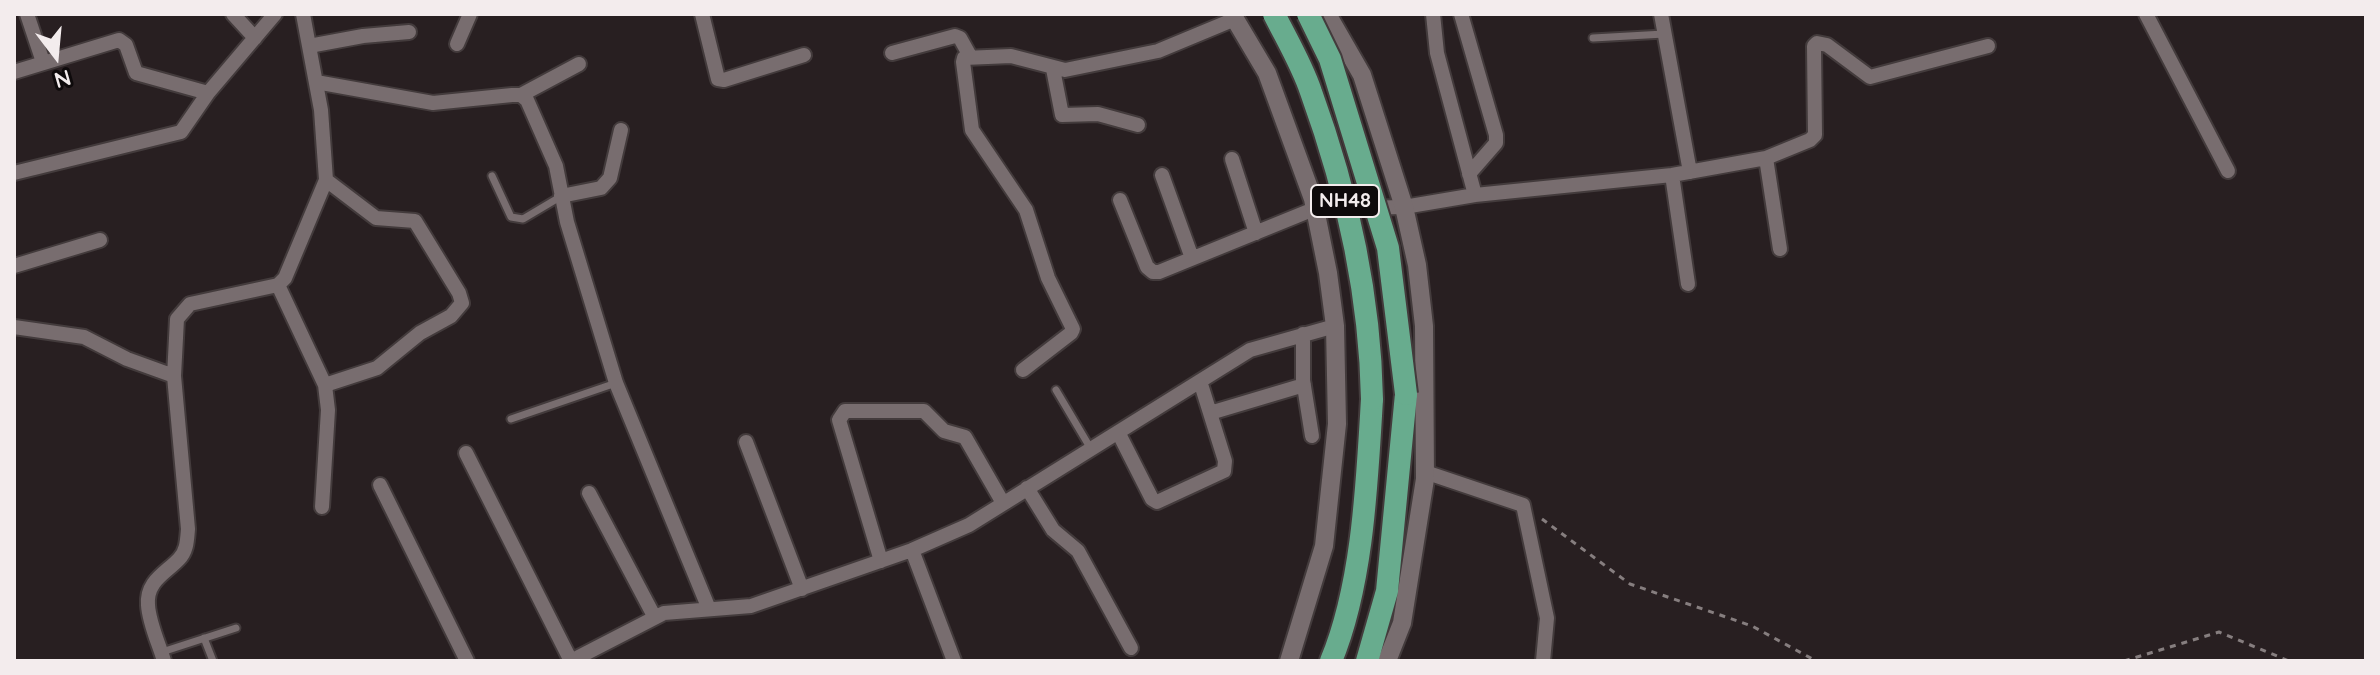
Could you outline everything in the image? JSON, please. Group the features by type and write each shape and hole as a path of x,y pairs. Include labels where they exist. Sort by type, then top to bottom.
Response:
{"highway":[{"name":"NH48","path":"1274,14 1311,90 1354,231 1371,343 1372,399 1367,481 1353,581 1331,661"},
{"name":"NH48","path":"1308,14 1330,59 1388,248 1406,394 1387,591 1367,661"}],"street":[{"path":"27,14 43,62"},
{"path":"14,173 175,136 186,128 208,93 275,14"},
{"path":"161,651 148,605 150,590 164,569 179,559 187,547 188,529 174,376 177,319 190,304 278,285 285,278 326,180 321,110 303,14"},
{"path":"457,44 470,14"},
{"path":"702,14 718,79 724,80 804,55"},
{"path":"1327,14 1362,75 1406,214 1417,265 1424,326 1425,472 1402,623 1387,661"},
{"path":"1433,14 1437,53 1475,195"},
{"path":"1461,14 1496,135 1496,143 1469,174"},
{"path":"1661,14 1690,172"},
{"path":"2146,14 2228,171"},
{"path":"236,15 255,38"},
{"path":"1023,370 1073,329 1048,278 1026,210 972,130 964,58 1011,56 1065,70 1150,53 1234,17 1267,73 1315,216 1328,273 1335,326 1337,424 1324,546 1289,661"},
{"path":"309,46 363,36 409,32"},
{"path":"892,53 955,36 960,38 970,56"},
{"path":"14,72 119,40 124,41 136,73 208,93"},
{"path":"1120,200 1149,271 1159,272 1256,233 1315,216 1406,214 1475,195 1672,175 1766,158 1810,140 1815,135 1814,46 1817,43 1827,45 1870,77 1988,46"},
{"path":"316,82 433,103 521,95 579,64"},
{"path":"1053,69 1062,115 1098,114 1138,125"},
{"path":"521,95 527,100 553,158 567,222 616,383 709,609"},
{"path":"561,196 601,188 610,178 621,130"},
{"path":"1766,158 1780,249"},
{"path":"1232,159 1256,233"},
{"path":"1162,175 1192,258"},
{"path":"1672,175 1688,284"},
{"path":"325,385 377,368 420,333 451,316 462,303 415,221 376,218 326,180"},
{"path":"14,266 100,240"},
{"path":"278,285 325,385 328,410 322,507"},
{"path":"466,453 571,661 654,616 677,611 751,606 912,550 969,525 1250,350 1335,326"},
{"path":"14,327 84,337 127,359 174,376"},
{"path":"1303,334 1304,385 1312,436"},
{"path":"1118,432 1152,499 1157,502 1163,502 1224,471 1225,461 1200,381"},
{"path":"1210,413 1304,385"},
{"path":"881,561 839,420 845,411 924,411 944,431 965,437 1003,503"},
{"path":"746,442 802,589"},
{"path":"1425,472 1523,505 1547,618 1543,661"},
{"path":"380,485 467,661"},
{"path":"1027,488 1053,530 1078,551 1131,648"},
{"path":"589,493 654,616"},
{"path":"912,550 954,661"}],"lane":[{"path":"1593,38 1664,34"},
{"path":"492,176 511,217 517,220 561,196"},
{"path":"511,419 616,383"},
{"path":"1056,390 1091,449"},
{"path":"161,651 236,628"},
{"path":"204,638 213,661"}],"path":[{"path":"1523,505 1623,581 1752,626 1816,661"},
{"path":"2124,661 2219,632 2289,661"}]}
